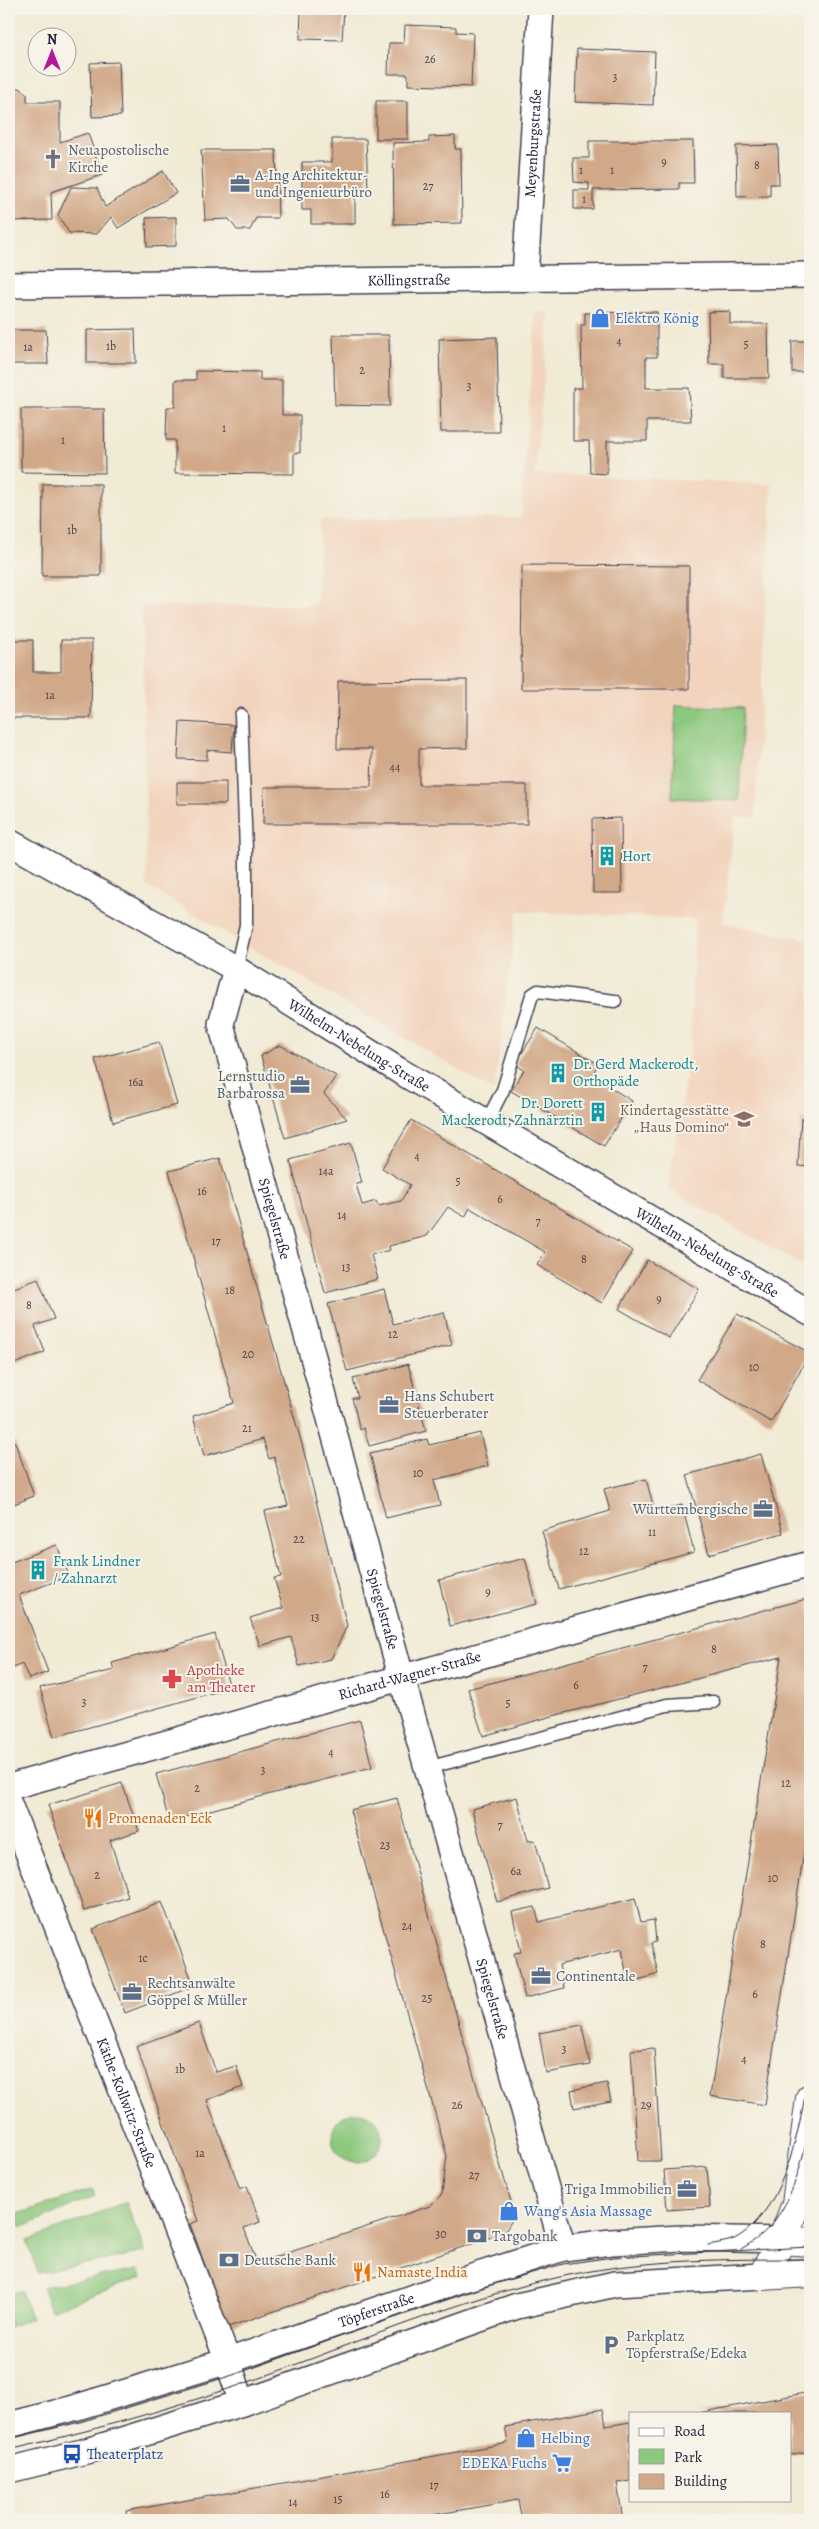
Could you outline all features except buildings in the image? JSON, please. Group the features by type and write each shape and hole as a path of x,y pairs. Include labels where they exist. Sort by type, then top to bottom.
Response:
{"main road":[{"path":"762,2276 782,2240 796,2204 810,2098"},
{"path":"782,2240 810,2242"},
{"path":"762,2276 810,2274"}],"street":[{"name":"Meyenburgstraße","path":"525,278 540,9"},
{"name":"Köllingstraße","path":"9,285 810,275"},
{"name":"Wilhelm-Nebelung-Straße","path":"9,842 236,969 398,1070 810,1313"},
{"name":"Spiegelstraße","path":"236,969 221,1024 402,1680 563,2248"},
{"name":"Richard-Wagner-Straße","path":"9,1787 402,1680 810,1564"},
{"name":"Käthe-Kollwitz-Straße","path":"9,1804 228,2362 242,2403"},
{"name":"Töpferstraße","path":"9,2425 74,2408 228,2362 463,2280 563,2248 611,2242 681,2238 782,2240"},
{"path":"9,2470 90,2450 242,2403 472,2321 571,2292 615,2284 762,2276"}],"lane":[{"path":"236,969 246,925 246,851 241,715"},
{"path":"487,1121 503,1090 532,995 538,991 615,1002"},
{"path":"427,1768 667,1705 713,1702"}],"shaded area":[{"path":"550,311 535,474 772,484 755,817 735,817 723,923 810,940 810,1270 668,1189 690,1048 695,919 517,911 494,1091 147,886 142,606 316,605 320,520 521,517 536,312"}],"green space":[{"path":"676,705 743,708 739,801 672,798"},
{"path":"357,2112 375,2119 382,2137 375,2155 357,2162 339,2155 332,2137 339,2119"},
{"path":"93,2189 95,2196 21,2228 17,2214"},
{"path":"126,2202 145,2252 38,2273 27,2241"},
{"path":"138,2270 142,2277 51,2310 42,2287"},
{"path":"22,2291 31,2318 9,2327 9,2293"}],"tram line":[{"path":"708,2245 735,2239 755,2223 769,2205 780,2184 789,2160 802,2112 810,2067"},
{"path":"741,2249 770,2226 781,2211 796,2179 810,2126"},
{"path":"9,2439 80,2422 233,2375 462,2293 563,2264 613,2257 810,2247"},
{"path":"9,2450 124,2421 181,2404 237,2386 443,2310 527,2285 569,2275 659,2263 810,2259"}],"place":[{"name":"Neuapostolische Kirche","path":"53,159"},
{"name":"A-Ing Architektur- und Ingenieurbüro","path":"240,184"},
{"name":"Elektro König","path":"600,318"},
{"name":"Hort","path":"607,856"},
{"name":"Dr. Gerd Mackerodt, Orthopäde","path":"558,1073"},
{"name":"Lernstudio Barbarossa","path":"300,1085"},
{"name":"Dr. Dorett Mackerodt, Zahnärztin","path":"598,1112"},
{"name":"Kindertagesstätte „Haus Domino“","path":"744,1119"},
{"name":"Hans Schubert Steuerberater","path":"389,1405"},
{"name":"Württembergische","path":"763,1509"},
{"name":"Frank Lindner / Zahnarzt","path":"38,1570"},
{"name":"Apotheke am Theater","path":"172,1679"},
{"name":"Promenaden Eck","path":"93,1818"},
{"name":"Continentale","path":"541,1976"},
{"name":"Rechtsanwälte Göppel & Müller","path":"132,1992"},
{"name":"Triga Immobilien","path":"687,2189"},
{"name":"Wang's Asia Massage","path":"509,2211"},
{"name":"Targobank","path":"477,2236"},
{"name":"Deutsche Bank","path":"229,2260"},
{"name":"Namaste India","path":"362,2272"},
{"name":"Parkplatz Töpferstraße/Edeka","path":"611,2345"},
{"name":"Helbing","path":"526,2438"},
{"name":"Theaterplatz","path":"72,2454"},
{"name":"EDEKA Fuchs","path":"562,2463"}]}
